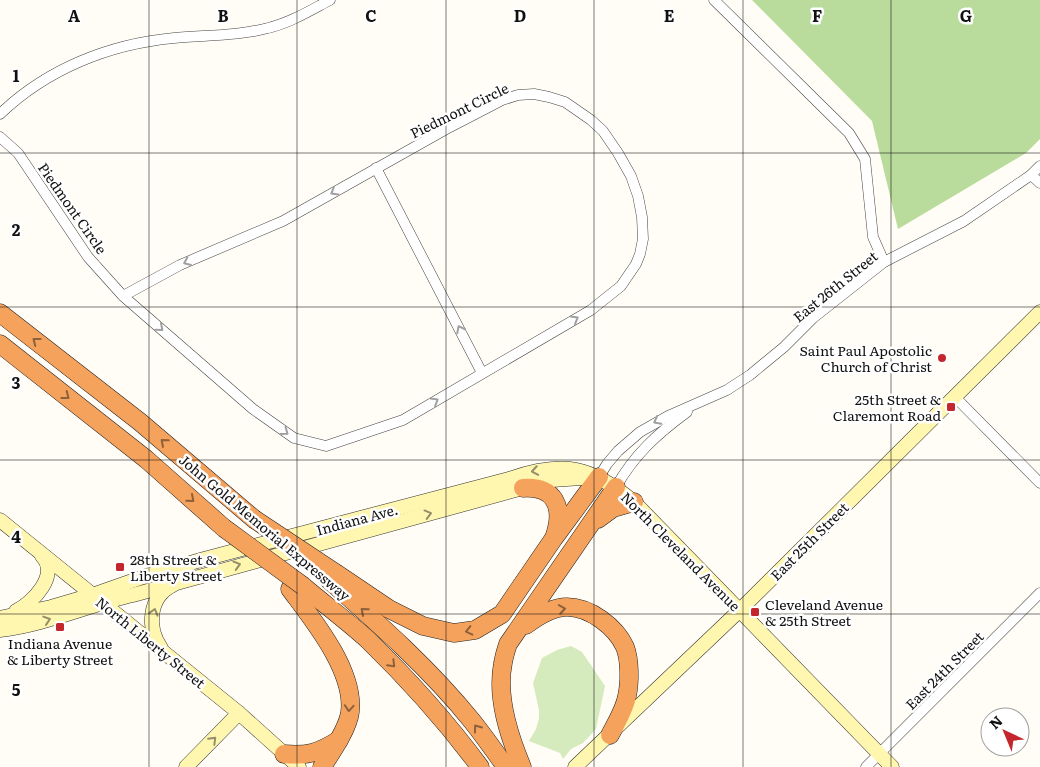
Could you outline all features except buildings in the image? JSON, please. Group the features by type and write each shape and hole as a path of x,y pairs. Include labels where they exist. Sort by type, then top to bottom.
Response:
{"highway":[{"name":"John Gold Memorial Expressway","path":"0,313 140,422 254,519 333,577 430,674 472,721 506,767"},
{"name":"John Gold Memorial Expressway","path":"0,344 146,459 224,528 297,587 366,639 410,682 444,720 480,767"},
{"path":"333,577 389,609 423,626 438,631 465,633 485,626 502,614 599,477"},
{"path":"523,488 533,487 546,491 557,504 559,514 558,526 554,538"},
{"path":"522,767 503,704 502,664 508,644 616,487"},
{"path":"585,532 599,517 613,508 634,502"},
{"path":"297,587 326,638 345,676 350,693 350,713 339,740 322,767"},
{"path":"519,629 543,613 567,607 594,615 608,624 626,649 628,674 627,698 610,735"},
{"path":"284,754 303,756 325,749 339,740"}],"main road":[{"name":"East 25th Street","path":"575,767 740,610 1040,312"},
{"name":"Indiana Ave.","path":"96,599 128,581 509,479 536,470 582,470 616,487"},
{"name":"Indiana Ave.","path":"0,622 51,607 182,581 552,480 599,477"},
{"name":"North Cleveland Avenue","path":"616,487 634,502 892,767"},
{"name":"North Liberty Street","path":"0,520 239,713 299,767"},
{"path":"0,622 29,603 42,587 49,568 47,562 32,546"},
{"path":"164,653 153,633 151,621 153,611 166,589 182,581"},
{"path":"186,767 239,713"}],"street":[{"path":"0,114 16,99 62,70 91,56 150,40 269,28 330,0"},
{"path":"714,0 849,132 865,159 872,237 884,262"},
{"name":"Piedmont Circle","path":"0,137 18,152 88,257 123,296 253,409 294,438 326,446 403,420 591,310 621,286 636,264 643,239 642,217 638,196 631,176 603,131 592,120 564,102 550,97 534,94 518,95 502,100 283,221 180,265 123,296"},
{"name":"East 26th Street","path":"702,402 727,390 750,375 784,347 814,318 884,262 964,222 1031,175 1040,166"},
{"path":"376,168 482,373"},
{"path":"1031,175 1040,183"},
{"path":"954,396 1040,483"},
{"path":"599,477 618,451 640,432 668,416 702,402"},
{"path":"616,487 631,462 641,452 675,420 702,402"},
{"name":"East 24th Street","path":"866,767 1040,593"}],"green space":[{"path":"752,0 1040,0 1040,139 1026,153 898,229 872,121"},
{"path":"571,646 582,652 605,686 596,729 583,743 571,749 563,759 560,753 529,741 536,729 539,718 533,683 542,658 557,650"}],"place":[{"name":"Saint Paul Apostolic Church of Christ","path":"942,358"},
{"name":"25th Street & Claremont Road","path":"951,407"},
{"name":"28th Street & Liberty Street","path":"120,567"},
{"name":"Cleveland Avenue & 25th Street","path":"755,612"},
{"name":"Indiana Avenue & Liberty Street","path":"60,627"}]}
